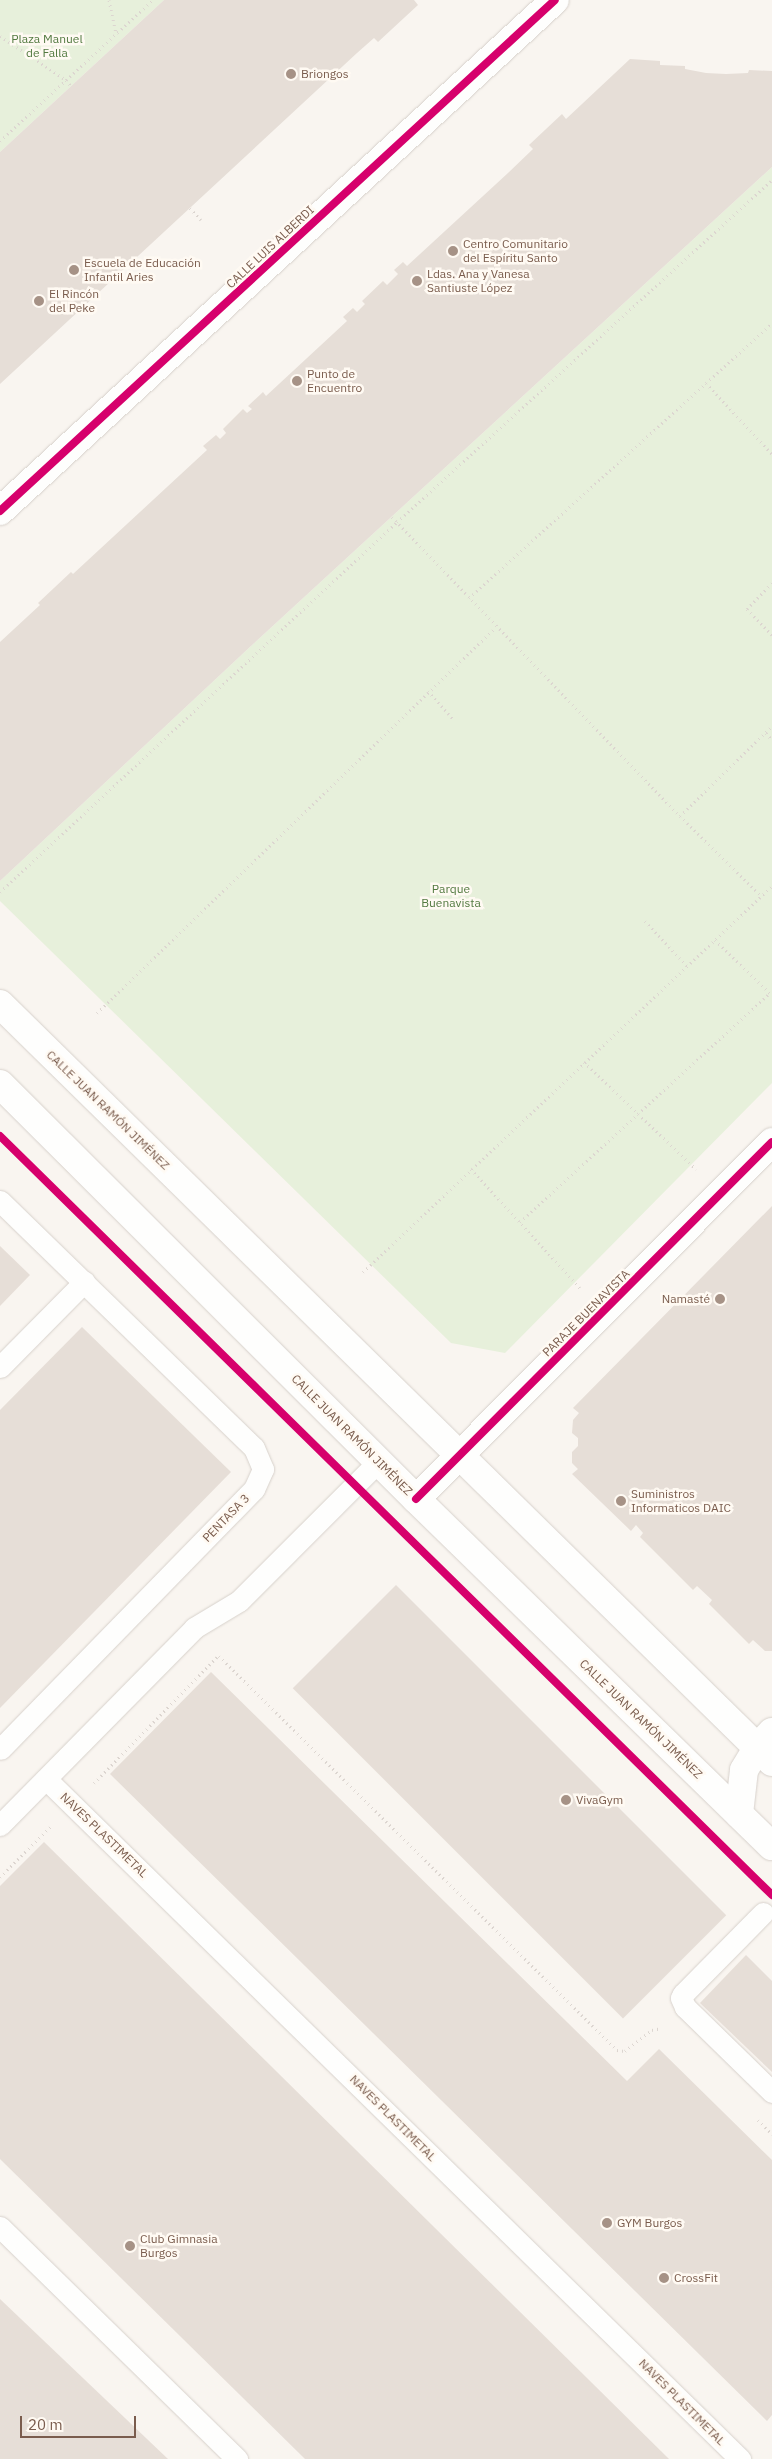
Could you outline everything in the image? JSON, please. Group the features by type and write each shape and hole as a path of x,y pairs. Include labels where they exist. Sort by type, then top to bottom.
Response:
{"main road":[{"name":"CALLE LUIS ALBERDI","path":"0,511 555,0"},
{"name":"CALLE JUAN RAMÓN JIMÉNEZ","path":"0,1004 459,1456 767,1747"},
{"name":"CALLE JUAN RAMÓN JIMÉNEZ","path":"0,1084 378,1462 772,1846"},
{"name":"PARAJE BUENAVISTA","path":"416,1499 772,1142"},
{"path":"739,1814 744,1770 767,1747"}],"lane":[{"name":"PENTASA 3","path":"0,1201 254,1448 263,1469 254,1489 0,1749"},
{"path":"0,1367 84,1282"},
{"path":"0,1825 194,1628 239,1601 378,1462"},
{"name":"NAVES PLASTIMETAL","path":"46,1778 740,2459"},
{"path":"768,2089 685,2006 681,1998 769,1913"},
{"path":"763,2063 760,2074 768,2089"},
{"path":"0,2226 237,2459"}],"path":[{"path":"109,0 116,34"},
{"path":"0,141 153,0"},
{"path":"0,36 66,80 71,86"},
{"path":"0,892 397,522 772,180"},
{"path":"190,208 201,220"},
{"path":"468,598 772,323"},
{"path":"706,383 772,454"},
{"path":"392,517 680,816 761,896"},
{"path":"772,583 746,609 772,635"},
{"path":"97,1013 496,627"},
{"path":"428,691 454,720"},
{"path":"680,816 772,726"},
{"path":"766,733 772,740"},
{"path":"363,1272 772,886"},
{"path":"645,921 686,966"},
{"path":"520,1222 638,1112 771,994 715,940"},
{"path":"584,1062 697,1170"},
{"path":"471,1169 580,1288"},
{"path":"0,1877 218,1656 617,2050 625,2051 634,2046 652,2030 662,2028 670,2033"},
{"path":"752,2114 772,2134"}],"green space":[{"name":"Plaza Manuel de Falla","path":"0,0 164,0 0,152"},
{"name":"Parque Buenavista","path":"772,167 772,1083 505,1353 451,1343 0,901 0,881 251,646"}],"building":[{"path":"164,0 414,0 418,5 378,42 374,38 357,53 0,384 0,152"},
{"path":"630,59 660,61 660,65 685,66 685,69 706,73 748,73 749,70 772,71 772,167 251,646 0,881 0,642 40,605 38,603 71,572 73,574 207,450 203,446 216,435 220,439 226,433 223,429 243,409 247,413 252,409 248,406 263,392 266,396 347,321 343,317 353,308 357,312 365,304 362,301 383,281 387,285 398,274 394,270 403,262 407,266 508,173 533,149 529,145 562,114 566,119"},
{"path":"772,1206 772,1651 765,1651 753,1640 749,1644 709,1604 712,1600 697,1586 693,1590 640,1537 643,1533 636,1525 631,1531 572,1474 578,1469 572,1463 572,1452 578,1446 578,1438 572,1433 573,1420 579,1413 573,1408"},
{"path":"0,1246 30,1275 0,1306"},
{"path":"82,1327 231,1472 0,1708 0,1410"},
{"path":"396,1585 726,1915 623,2018 293,1688"},
{"path":"211,1672 627,2081 659,2049 772,2160 772,2415 767,2421 110,1774"},
{"path":"44,1842 669,2459 305,2459 0,2159 0,1886"},
{"path":"746,1955 772,1981 772,2072 700,2003"},
{"path":"0,2299 168,2459 0,2459"}],"cycle path":[{"path":"0,511 555,0"},
{"path":"0,1136 772,1895"},
{"path":"416,1499 772,1142"}],"place":[{"name":"Briongos","path":"291,74"},
{"name":"Centro Comunitario del Espíritu Santo","path":"453,251"},
{"name":"Escuela de Educación Infantil Aries","path":"74,270"},
{"name":"Ldas. Ana y Vanesa Santiuste López","path":"417,281"},
{"name":"El Rincón del Peke","path":"39,301"},
{"name":"Punto de Encuentro","path":"297,381"},
{"name":"Namasté","path":"720,1299"},
{"name":"Suministros Informaticos DAIC","path":"621,1501"},
{"name":"VivaGym","path":"566,1800"},
{"name":"GYM Burgos","path":"607,2223"},
{"name":"Club Gimnasia Burgos","path":"130,2246"},
{"name":"CrossFit","path":"664,2278"}]}
